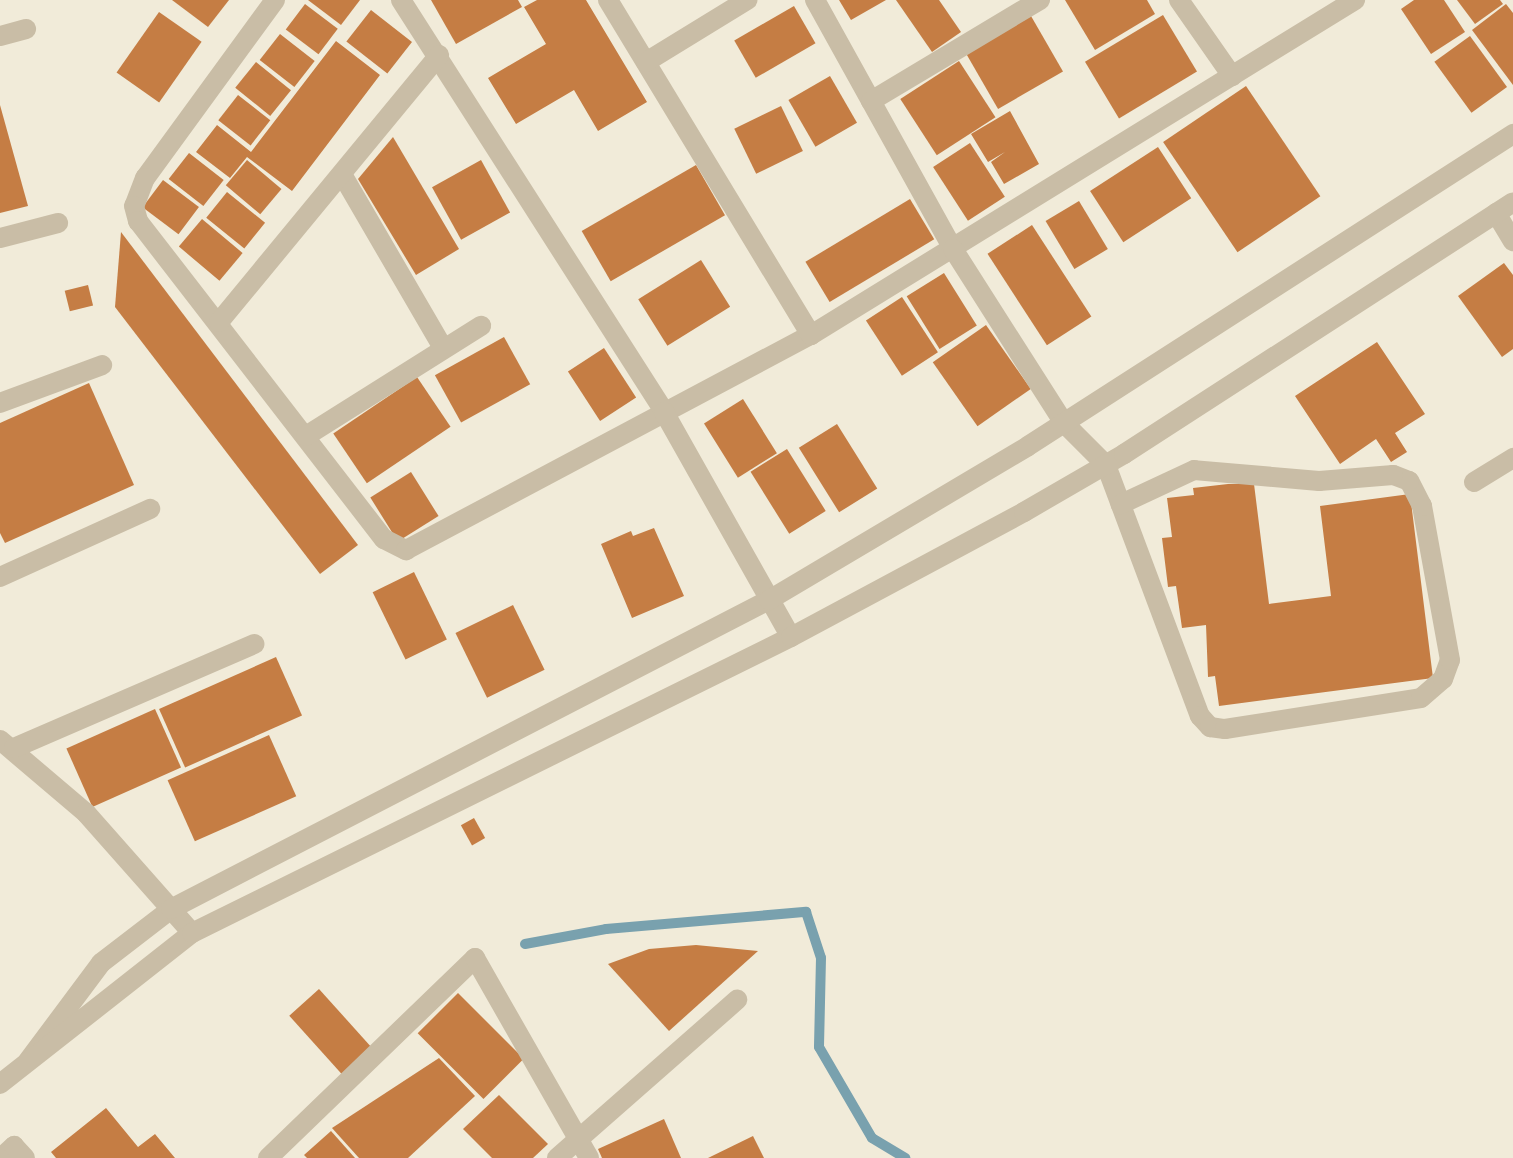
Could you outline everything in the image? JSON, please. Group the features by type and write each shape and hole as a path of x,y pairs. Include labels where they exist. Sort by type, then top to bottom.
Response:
{"street":[{"path":"275,0 145,178 134,206 138,221 384,539 406,550 811,335 1355,0"},
{"path":"401,0 439,55 664,412 791,637"},
{"path":"608,0 811,335"},
{"path":"646,62 747,0"},
{"path":"815,0 953,249 1064,423 1106,465 1200,716 1210,727 1421,698 1443,679 1450,660 1422,506 1409,481 1393,475 1319,481 1194,470 1121,504"},
{"path":"871,101 1040,0"},
{"path":"1179,0 1232,76"},
{"path":"0,36 26,29"},
{"path":"219,322 343,176 439,55"},
{"path":"28,1061 101,963 171,909 769,600 1064,423 1513,134"},
{"path":"343,176 443,348"},
{"path":"0,1084 119,986 192,933 791,637 1106,465 1505,207 1513,241"},
{"path":"0,238 58,223"},
{"path":"306,436 481,326"},
{"path":"0,403 102,365"},
{"path":"1474,482 1513,458"},
{"path":"0,577 150,509"},
{"path":"192,933 86,813 7,744 254,644"},
{"path":"268,1158 475,958 589,1158"},
{"path":"557,1158 737,1000"},
{"path":"1,1158 14,1146 25,1158"}],"building":[{"path":"172,0 229,0 208,27"},
{"path":"308,0 360,0 341,25"},
{"path":"431,0 518,0 522,7 456,44"},
{"path":"537,0 586,0 647,102 598,131 574,90 516,124 488,78 546,44 524,7"},
{"path":"839,0 886,0 851,20"},
{"path":"896,0 939,0 961,32 932,52"},
{"path":"1065,0 1147,0 1155,14 1095,50"},
{"path":"1414,0 1444,0 1465,32 1431,54 1401,9"},
{"path":"1457,0 1500,0 1503,4 1475,24"},
{"path":"305,4 338,29 318,54 286,30"},
{"path":"1506,4 1513,13 1513,85 1472,30"},
{"path":"794,6 816,43 756,78 734,40"},
{"path":"371,10 412,42 387,74 346,42"},
{"path":"159,12 202,42 159,102 117,73"},
{"path":"1163,15 1197,72 1119,118 1085,62"},
{"path":"1031,16 1063,71 998,109 966,54"},
{"path":"280,34 315,61 294,87 260,60"},
{"path":"1470,36 1507,87 1471,113 1434,62"},
{"path":"336,41 380,75 292,191 247,157 230,178 196,152 217,125 251,152"},
{"path":"959,61 995,117 937,155 900,99"},
{"path":"256,62 291,90 270,116 235,88"},
{"path":"830,76 857,123 815,147 788,100"},
{"path":"1246,86 1320,196 1237,252 1163,142"},
{"path":"238,95 270,120 251,145 218,120"},
{"path":"0,105 28,206 0,213"},
{"path":"781,106 803,151 756,174 734,129"},
{"path":"1010,111 1039,164 1004,184 991,162 1005,152 988,162 971,134"},
{"path":"393,137 459,249 416,275 358,179"},
{"path":"970,143 1005,197 968,221 933,167"},
{"path":"1158,147 1191,198 1123,242 1090,191"},
{"path":"189,153 224,180 203,206 169,179"},
{"path":"247,160 281,189 260,214 226,185"},
{"path":"481,160 510,212 461,240 432,187"},
{"path":"696,165 725,215 611,281 582,231"},
{"path":"163,180 199,207 178,234 143,207"},
{"path":"227,192 265,223 244,248 206,218"},
{"path":"910,199 934,239 830,302 805,262"},
{"path":"1079,201 1108,249 1074,269 1046,221"},
{"path":"202,219 243,253 219,281 179,247"},
{"path":"1032,225 1091,316 1047,345 988,254"},
{"path":"121,232 358,545 320,574 115,307"},
{"path":"701,260 730,307 667,346 638,299"},
{"path":"1504,263 1513,275 1513,349 1502,357 1458,296"},
{"path":"944,273 977,326 940,349 907,296"},
{"path":"88,285 93,305 70,311 65,291"},
{"path":"902,297 938,352 902,376 866,320"},
{"path":"986,325 1031,389 977,426 933,362"},
{"path":"504,337 530,384 461,423 435,375"},
{"path":"1377,342 1425,414 1395,433 1407,452 1391,462 1376,439 1340,464 1295,396"},
{"path":"604,348 636,397 600,421 568,371"},
{"path":"417,377 451,427 367,483 333,433"},
{"path":"89,383 134,485 5,543 0,533 0,423"},
{"path":"743,399 777,453 738,478 704,423"},
{"path":"837,424 877,488 839,512 799,448"},
{"path":"787,449 826,511 789,534 751,472"},
{"path":"411,472 439,516 398,542 370,497"},
{"path":"1254,484 1269,604 1331,596 1320,506 1410,494 1433,678 1219,706 1215,676 1208,677 1206,625 1182,628 1176,586 1168,587 1162,538 1172,537 1167,498 1194,495 1193,488"},
{"path":"654,528 684,596 632,618 601,544 631,531 633,536"},
{"path":"414,572 447,639 406,660 373,592"},
{"path":"513,605 545,670 487,698 455,633"},
{"path":"276,657 302,715 185,768 159,709"},
{"path":"155,709 181,767 92,807 66,748"},
{"path":"269,735 296,796 195,841 168,780"},
{"path":"474,818 485,838 472,845 461,825"},
{"path":"696,945 758,951 669,1031 608,964 649,949"},
{"path":"319,989 374,1050 344,1077 289,1016"},
{"path":"458,993 524,1059 483,1099 418,1033"},
{"path":"439,1058 475,1096 408,1158 359,1158 332,1128"},
{"path":"499,1095 548,1144 533,1158 492,1158 463,1129"},
{"path":"106,1108 138,1147 155,1134 175,1158 56,1158 51,1152"},
{"path":"664,1119 681,1158 602,1158 598,1149"},
{"path":"331,1131 355,1158 307,1158 304,1155"},
{"path":"753,1136 764,1158 708,1158"}],"waterway":[{"path":"525,944 606,929 806,912 821,958 819,1047 872,1138 905,1158"}]}
